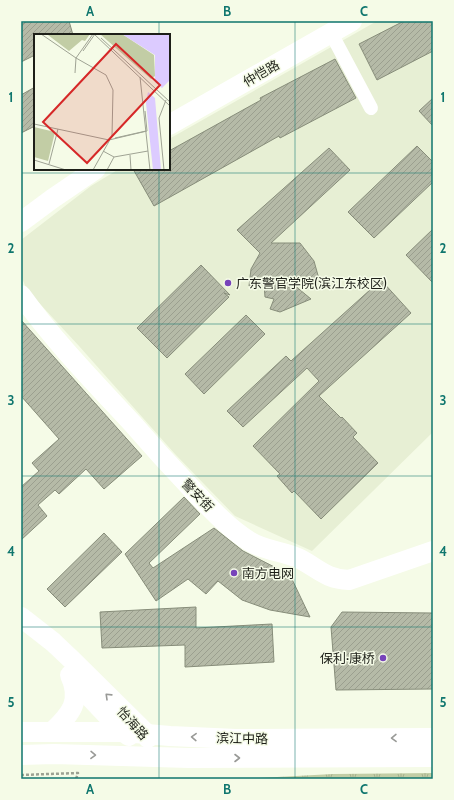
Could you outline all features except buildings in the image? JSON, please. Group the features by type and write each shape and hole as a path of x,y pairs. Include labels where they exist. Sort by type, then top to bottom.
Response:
{"street":[{"name":"仲恺路","path":"170,124 331,29 352,21"},
{"path":"331,29 371,108"},
{"path":"21,222 95,170"},
{"name":"警安街","path":"21,295 74,358 168,464 220,518 250,542 262,548 299,559 338,580 349,580 433,551"},
{"name":"怡海路","path":"21,618 53,642 146,733 156,756"},
{"name":"怡海路","path":"21,632 70,675 123,732 156,756"},
{"path":"52,732 64,720 72,708 76,696 74,683 70,675"},
{"name":"滨江中路","path":"21,732 123,732 236,739 433,738"},
{"name":"滨江中路","path":"21,755 54,754 189,758 433,757"}],"path":[{"path":"21,775 78,773 76,779"}],"shaded area":[{"name":"广东警官学院(滨江东校区)","path":"377,21 433,21 433,432 312,551 235,516 175,454 27,290 21,276 21,240 91,186 117,170 170,170 170,138"}],"green space":[{"path":"433,773 433,779 238,779 333,774"}],"place":[{"name":"广东警官学院(滨江东校区)","path":"228,283"},
{"name":"南方电网","path":"234,573"},
{"name":"保利·康桥","path":"383,658"}]}
